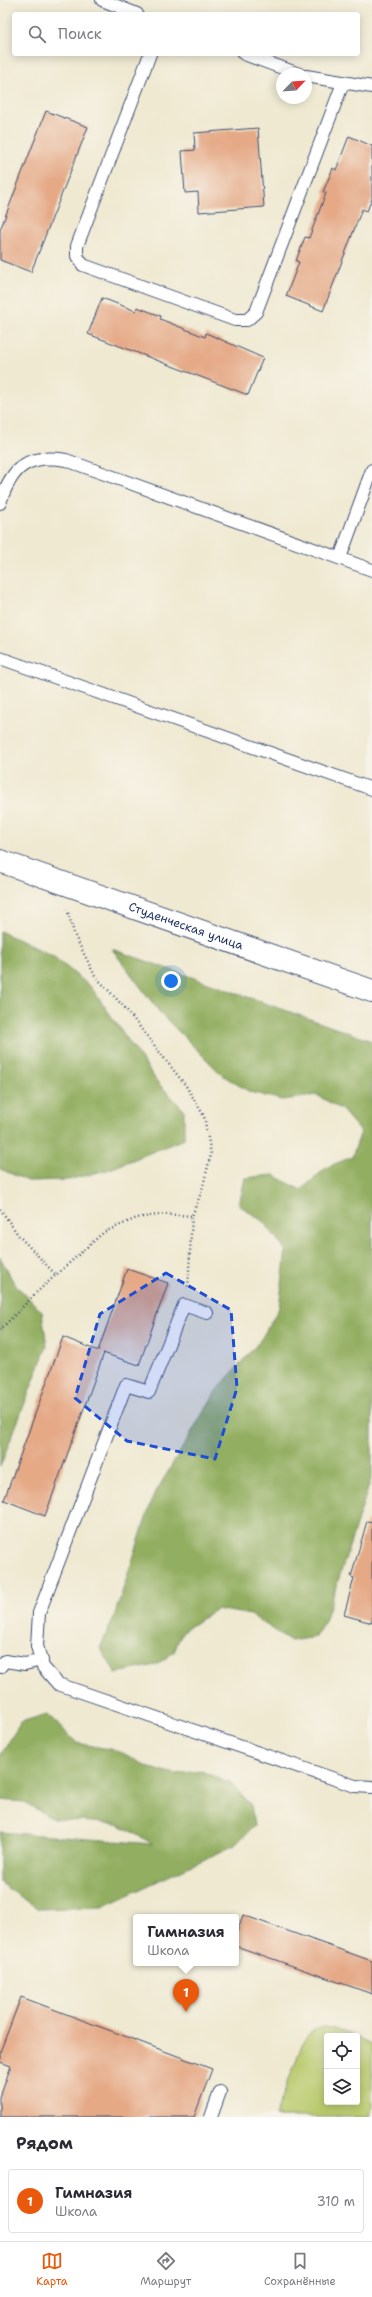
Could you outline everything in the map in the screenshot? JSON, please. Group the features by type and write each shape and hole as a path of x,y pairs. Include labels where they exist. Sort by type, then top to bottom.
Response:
{"street":[{"name":"Студенческая улица","path":"0,861 372,991"}],"lane":[{"path":"102,0 132,12"},
{"path":"149,56 77,246 77,256 83,265 235,320 246,320 256,312 343,82"},
{"path":"250,56 283,68"},
{"path":"312,77 372,87"},
{"path":"0,503 16,470 29,461 46,457 66,460 372,570"},
{"path":"340,558 372,470"},
{"path":"0,658 372,789"},
{"path":"207,1313 184,1305 149,1392 126,1385 39,1613 37,1646 43,1667 58,1684 355,1786 372,1787"},
{"path":"0,1667 5,1661 26,1664 42,1660"},
{"path":"211,2117 220,2092"}],"path":[{"path":"60,882 75,936 95,976 125,1008 186,1086 204,1116 211,1154 202,1190 192,1216 190,1282 184,1305"},
{"path":"0,1209 19,1236 56,1275"},
{"path":"0,1330 36,1292 104,1232 136,1218 165,1214 192,1216"}],"highlighted area":[{"path":"166,1273 231,1310 237,1388 215,1459 127,1441 75,1398 100,1314"}],"green space":[{"path":"0,931 53,956 91,987 158,1083 184,1110 184,1139 110,1169 68,1180 28,1181 0,1169"},
{"path":"112,949 372,1041 372,1476 325,1621 315,1637 291,1641 251,1615 216,1609 182,1632 174,1652 156,1665 116,1673 100,1648 113,1620 153,1497 216,1391 260,1341 279,1308 286,1251 264,1222 239,1205 245,1178 274,1175 301,1190 327,1167 352,1157 361,1132 342,1110 317,1095 283,1100 250,1092 222,1075 161,1014"},
{"path":"0,1257 14,1283 42,1312 47,1346 0,1467"},
{"path":"47,1714 77,1743 119,1751 150,1768 175,1774 201,1771 231,1783 251,1805 254,1826 235,1845 102,1907 39,1909 0,1883 0,1832 153,1844 118,1824 53,1819 24,1802 0,1800 0,1756 21,1722"},
{"path":"324,2027 334,2028 346,2033 324,2033 324,2105 360,2105 360,2038 372,2044 372,2110 370,2117 275,2117 303,2042 307,2036 317,2029"}],"building":[{"path":"46,111 88,127 31,272 0,260 0,230"},
{"path":"258,128 264,207 199,212 198,192 185,193 182,151 195,150 194,133"},
{"path":"349,136 372,146 372,199 367,211 362,209 323,311 286,296 299,262 296,261 305,237 309,238 326,193 323,192 333,168 336,170"},
{"path":"102,298 136,311 137,307 161,316 160,319 205,337 206,333 263,358 248,395 88,334"},
{"path":"127,1269 168,1283 139,1365 104,1353 45,1516 4,1500 63,1337 98,1351"},
{"path":"367,1521 372,1522 372,1623 344,1615 354,1578 351,1577"},
{"path":"243,1915 372,1961 372,1994 239,1947 239,1926"},
{"path":"21,1997 212,2069 194,2117 0,2117 0,2097 11,2066 0,2062 0,2052"}],"place":[{"name":"Гимназия","path":"186,2012"}]}
